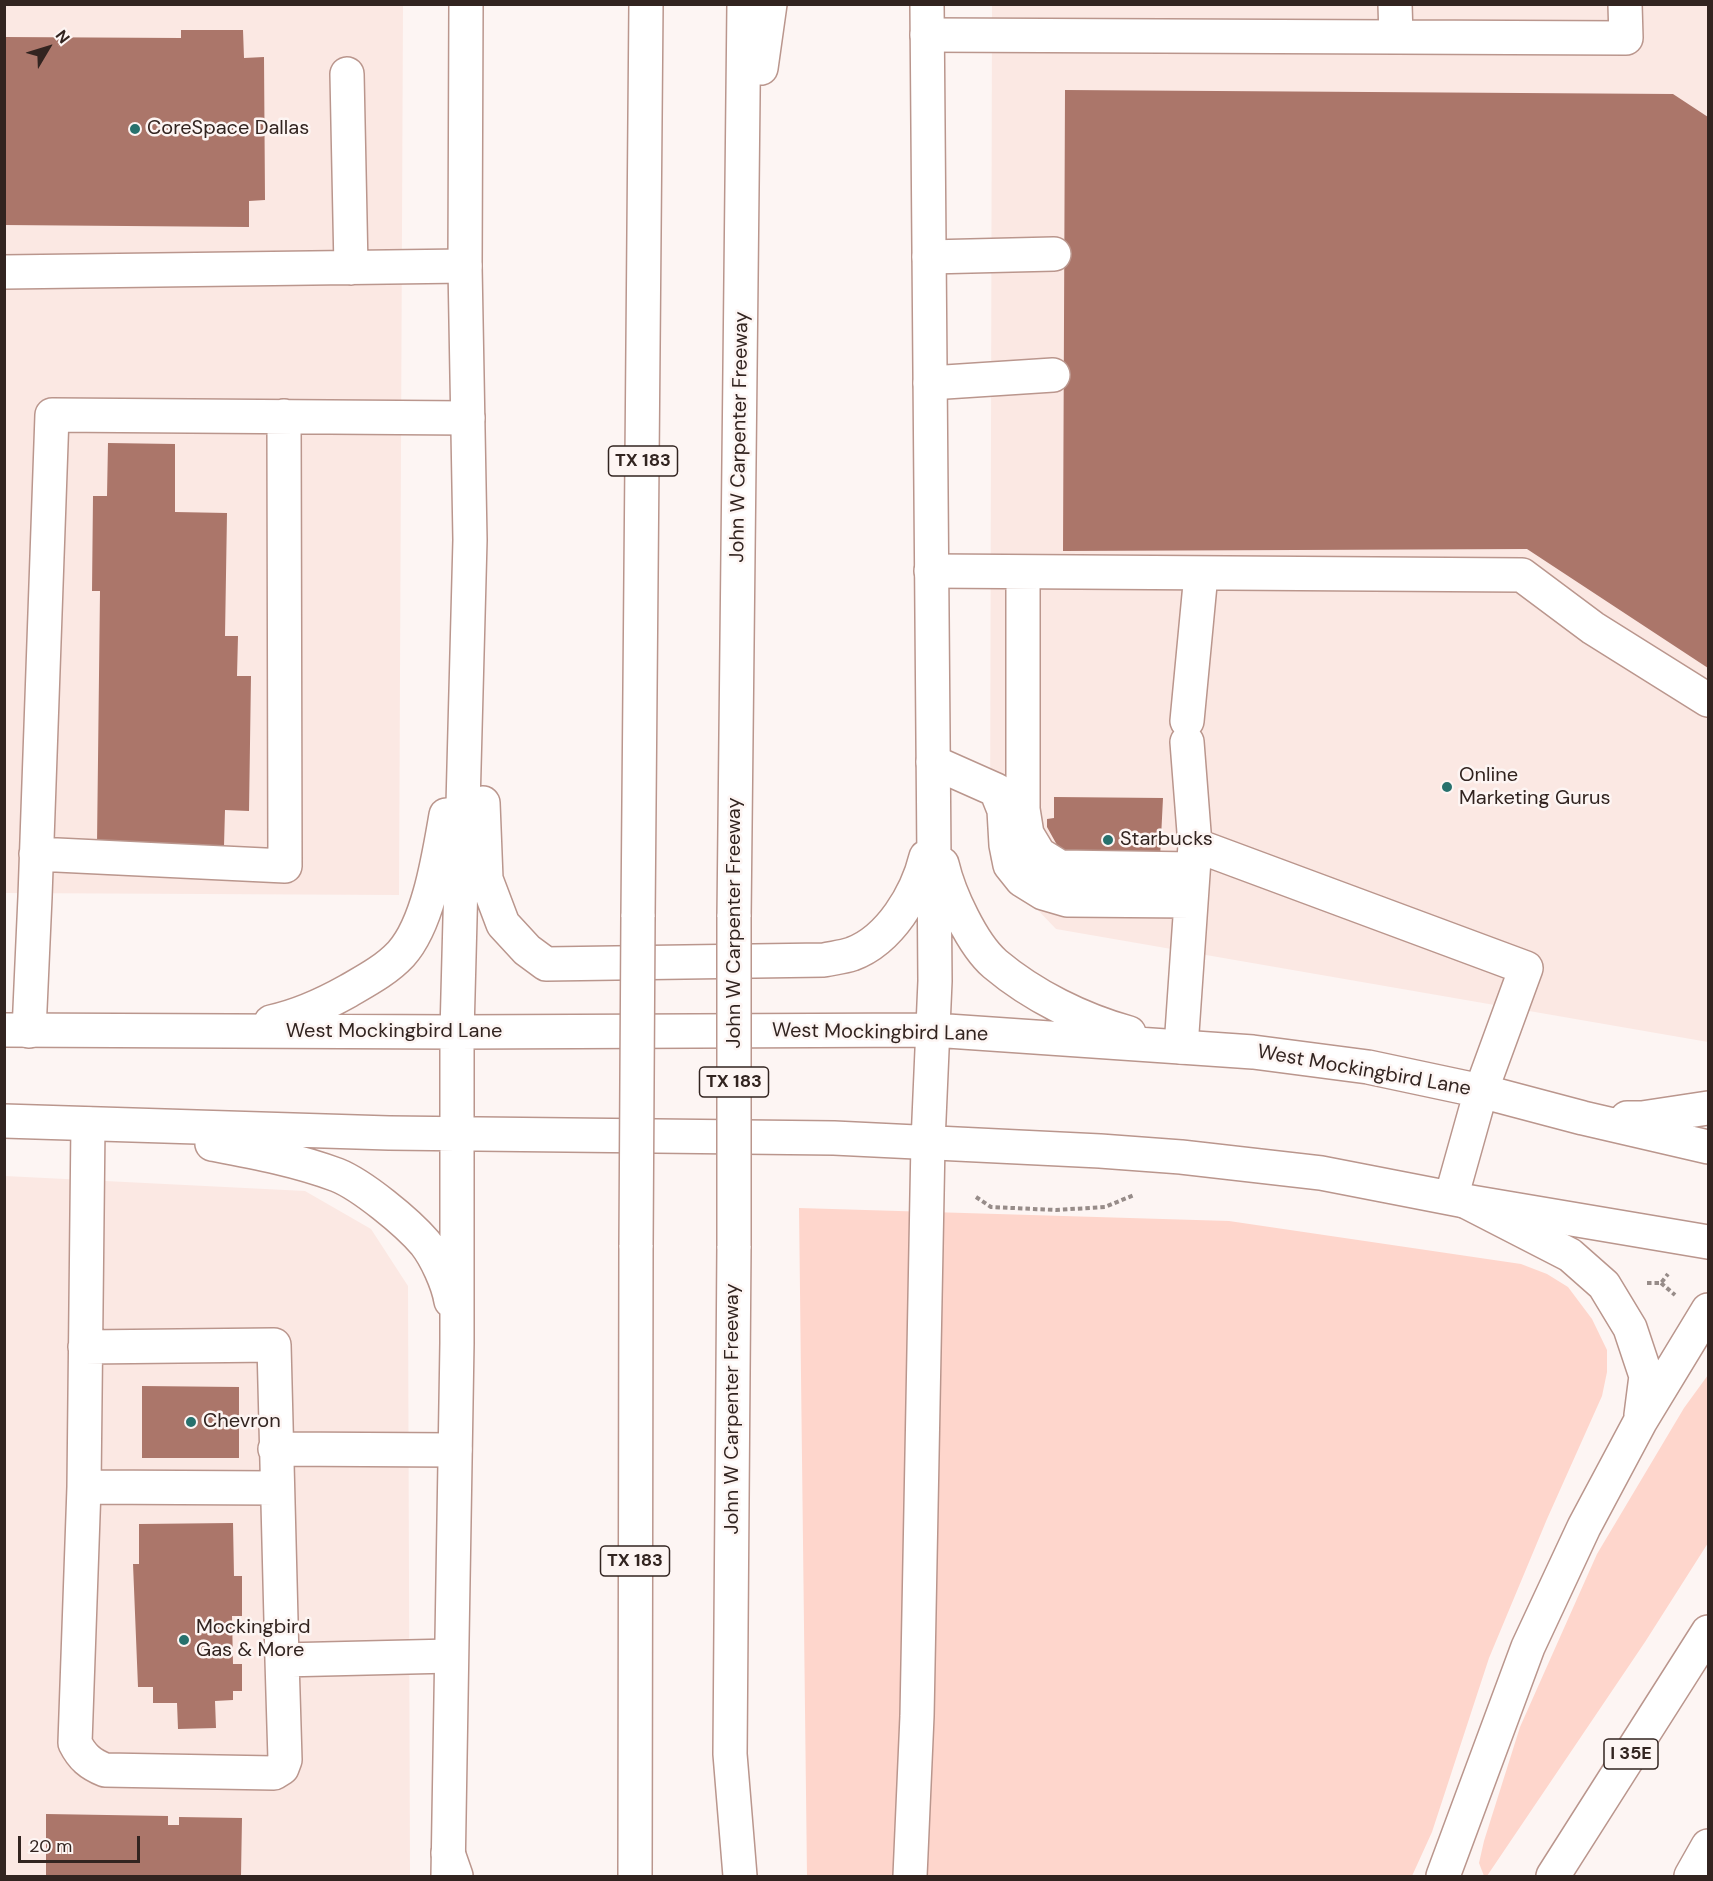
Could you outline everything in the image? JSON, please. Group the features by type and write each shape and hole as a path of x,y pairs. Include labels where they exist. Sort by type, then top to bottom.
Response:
{"main road":[{"path":"451,1869 451,1656 457,1343 457,1032 470,540 465,266 466,4"},
{"name":"TX 183","path":"635,1876 636,1245 646,4"},
{"name":"John W Carpenter Freeway","path":"740,1876 730,1754 734,918 744,4"},
{"path":"743,204 770,4"},
{"path":"1395,4 1396,37"},
{"path":"910,1876 917,1716 928,1142 935,981 927,20 1396,37 1626,38 1625,4"},
{"path":"347,74 351,268"},
{"path":"929,257 1054,254"},
{"path":"4,272 465,266"},
{"path":"930,383 1053,375"},
{"path":"17,1031 35,897 52,414 468,418"},
{"path":"36,854 285,866 284,416"},
{"path":"931,571 1521,575 1593,628 1708,700"},
{"path":"1023,572 1023,809 1027,834 1040,854 1060,867 1194,857 1526,968 1481,1091 1458,1199"},
{"path":"933,827 945,880 968,928 995,963 1039,995 1107,1027 1181,1047 1194,857 1187,732 1201,574"},
{"path":"466,694 485,815 486,879 503,924 527,950 546,964 825,960 853,954 876,940 898,917 914,893 925,862 933,827"},
{"path":"229,1031 291,1018 326,1004 377,975 402,953 420,922 439,857 466,694"},
{"path":"933,762 996,790 1004,810 1010,865 1022,880 1043,893 1067,900 1191,902"},
{"name":"West Mockingbird Lane","path":"17,1031 933,1030 1181,1047 1306,1058 1368,1067 1481,1091 1708,1147"},
{"path":"1583,1118 1642,1118 1708,1108"},
{"path":"4,1121 457,1134 834,1138 1100,1151 1322,1173 1708,1242"},
{"path":"103,1125 279,1157 339,1176 385,1205 425,1244 448,1286 457,1343"},
{"path":"85,1347 274,1345 285,1760 282,1768 274,1773 105,1770 90,1763 80,1754 75,1743 84,1487 85,1347 103,1125"},
{"path":"1458,1199 1570,1256 1604,1285 1630,1328 1646,1376 1640,1422"},
{"path":"1443,1876 1528,1647 1584,1527 1640,1422 1708,1310"},
{"path":"275,1449 455,1450"},
{"path":"84,1487 277,1488"},
{"name":"I 35E","path":"1552,1876 1708,1632"},
{"path":"282,1660 451,1656"},
{"path":"1691,1876 1708,1846"}],"path":[{"path":"976,1197 991,1208 1056,1210 1106,1207 1134,1195"},
{"path":"1661,1283 1669,1272"},
{"path":"1641,1283 1661,1283 1678,1297"}],"shaded area":[{"path":"5,5 403,5 399,895 5,893"},
{"path":"992,5 1708,5 1708,1042 1056,929 990,860"},
{"path":"5,1176 305,1191 371,1229 408,1286 410,1876 5,1876"},
{"path":"799,1208 1229,1221 1521,1264 1547,1274 1568,1287 1592,1319 1607,1350 1607,1372 1602,1396 1489,1658 1432,1832 1412,1876 807,1876"},
{"path":"1708,1375 1708,1543 1645,1642 1487,1876 1484,1876 1479,1863 1484,1841 1520,1727 1597,1554 1684,1408"}],"building":[{"name":"CoreSpace Dallas","path":"181,30 243,30 244,58 264,57 265,200 249,201 249,227 4,225 4,37 181,38"},
{"path":"1065,90 1673,94 1708,117 1708,668 1527,549 1063,551"},
{"path":"108,443 175,444 175,512 227,513 225,636 238,636 237,676 251,676 249,811 225,810 224,846 97,844 100,591 92,591 93,496 107,496"},
{"name":"Starbucks","path":"1054,797 1163,798 1160,858 1062,854 1047,827 1047,819 1054,818"},
{"name":"Chevron","path":"142,1386 239,1387 239,1458 142,1458"},
{"name":"Mockingbird Gas & More","path":"233,1523 234,1576 242,1576 242,1616 232,1616 233,1664 242,1664 242,1691 233,1691 233,1700 215,1701 216,1728 178,1729 177,1703 153,1703 153,1687 138,1687 133,1564 139,1564 139,1524"},
{"path":"46,1814 168,1816 168,1825 179,1825 179,1817 242,1818 241,1876 46,1876"}],"place":[{"name":"CoreSpace Dallas","path":"135,129"},
{"name":"Online Marketing Gurus","path":"1447,787"},
{"name":"Starbucks","path":"1108,840"},
{"name":"Chevron","path":"191,1422"},
{"name":"Mockingbird Gas & More","path":"184,1640"}]}
